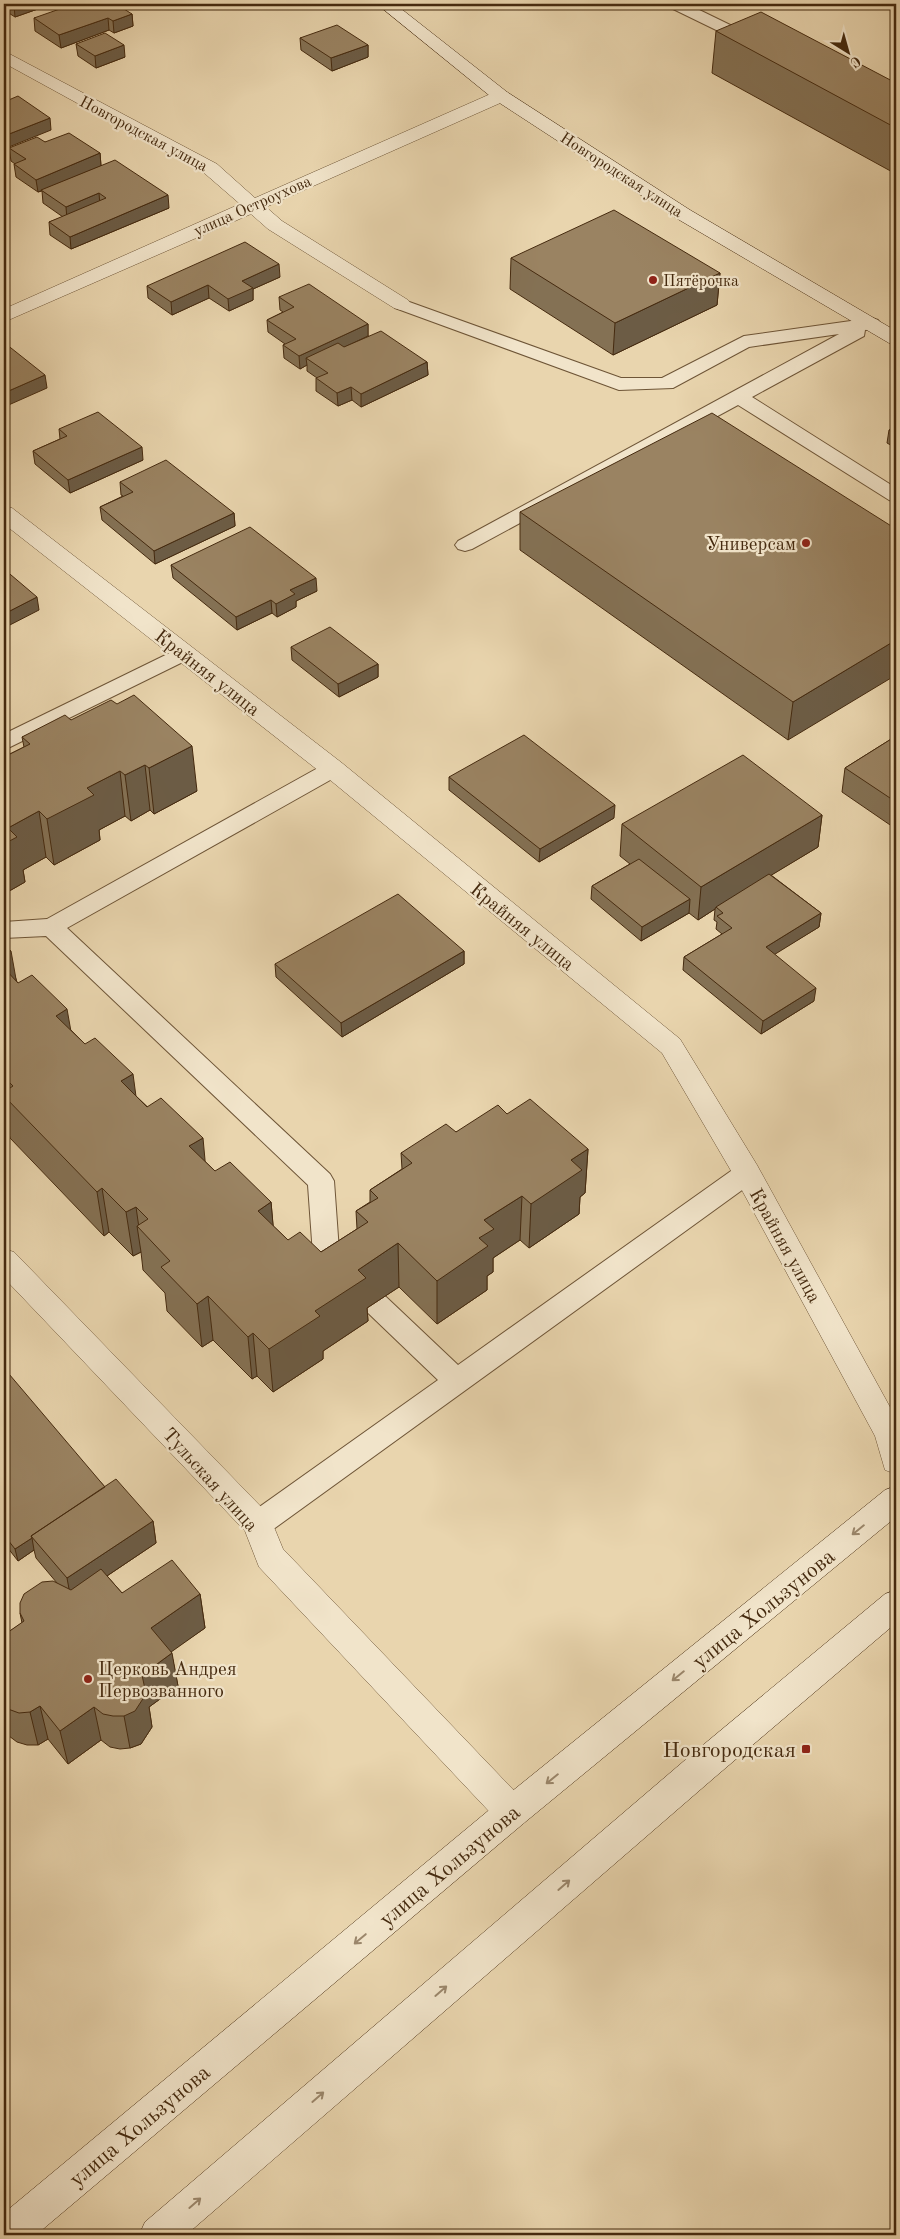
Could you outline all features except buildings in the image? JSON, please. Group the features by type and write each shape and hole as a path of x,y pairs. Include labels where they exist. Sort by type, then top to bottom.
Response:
{"street":[{"name":"Новгородская улица","path":"385,4 501,96 683,214 896,339"},
{"name":"Новгородская улица","path":"4,56 210,168 275,225 401,304"},
{"name":"улица Остроухова","path":"4,316 501,96"},
{"name":"Новгородская улица","path":"872,324 896,335"},
{"name":"Крайняя улица","path":"4,513 333,769 671,1046 747,1173 890,1435 896,1461"},
{"name":"Тульская улица","path":"4,1260 258,1524 270,1557 512,1812"},
{"name":"улица Хользунова","path":"7,2235 512,1812 896,1499"},
{"path":"158,2235 703,1766 896,1604"}],"lane":[{"path":"675,4 763,48"},
{"path":"401,304 619,384 666,384 744,342 872,324"},
{"path":"465,545 872,324"},
{"path":"737,396 896,496"},
{"path":"4,743 184,653"},
{"path":"4,930 50,928 333,769"},
{"path":"50,928 320,1181 326,1255 350,1278"},
{"path":"258,1524 747,1173"},
{"path":"375,1303 457,1381"}],"place":[{"name":"Пятёрочка","path":"653,280"},
{"name":"Универсам","path":"806,543"},
{"name":"Церковь Андрея Первозванного","path":"88,1679"},
{"name":"Новгородская","path":"806,1749"}]}
